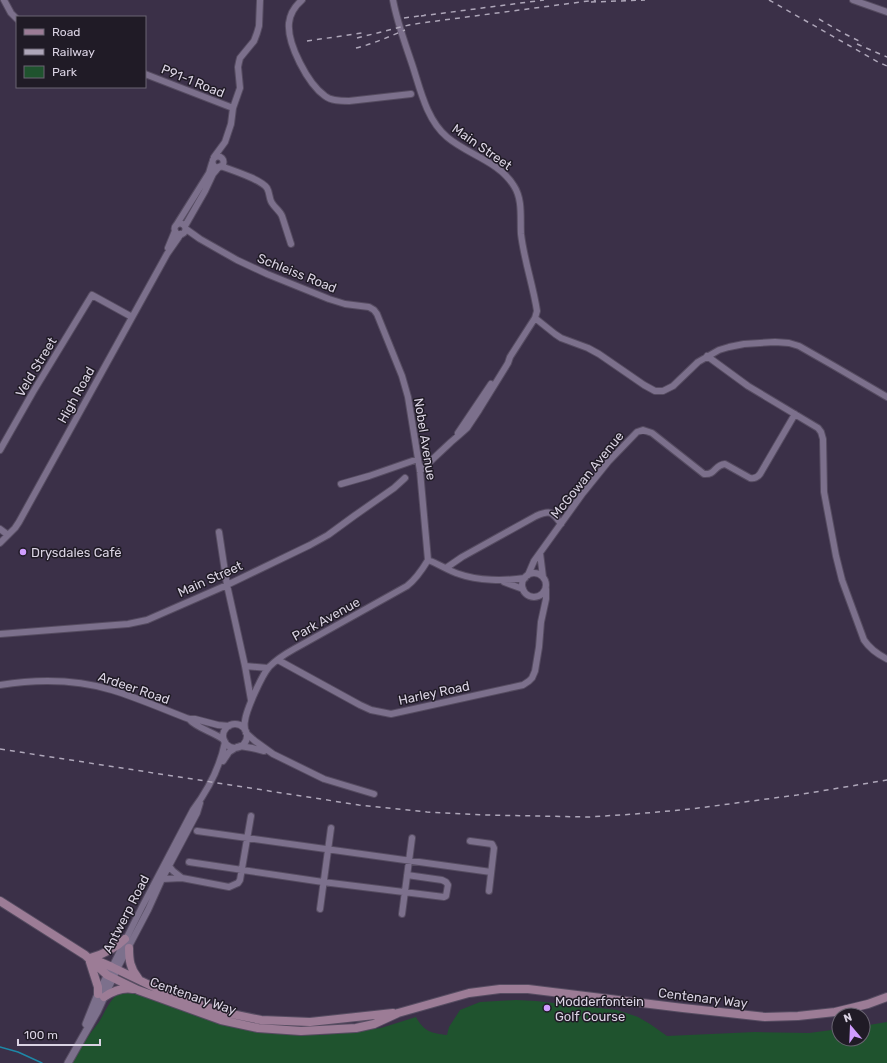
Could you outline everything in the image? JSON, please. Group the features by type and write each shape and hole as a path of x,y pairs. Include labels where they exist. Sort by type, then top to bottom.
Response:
{"main road":[{"name":"Centenary Way","path":"0,901 88,958 110,976 138,990 221,1020 258,1028 301,1031 356,1028 374,1024 398,1013 469,993 500,989 528,989 765,1017 798,1016 835,1012 868,1004 887,997"},
{"path":"126,939 109,952 88,958 101,995 124,988 138,990"},
{"path":"128,948 130,966 140,981"},
{"name":"Centenary Way","path":"88,958 115,968 166,993 222,1012 261,1020 310,1022 398,1013"}],"street":[{"path":"4,0 11,13 16,18"},
{"name":"High Road","path":"1,540 8,535 19,522 167,254 205,191 213,174 221,163 225,142 231,124 233,108 240,88 239,62 254,41 257,33 260,0"},
{"path":"302,0 290,16 289,32 295,54 300,65 311,82 325,97 339,101 348,101 411,94"},
{"name":"Main Street","path":"393,0 399,25 430,116 447,137 465,150 498,168 504,173 518,193 521,234 536,302 536,318"},
{"path":"853,0 887,12"},
{"name":"P91-1 Road","path":"146,74 233,108"},
{"name":"High Road","path":"182,231 181,224 177,224 209,173 213,160 225,142"},
{"path":"221,163 218,156 213,160 215,166 221,163 227,164 233,170 259,182 266,188 272,202 282,216 290,244"},
{"name":"Schleiss Road","path":"182,231 200,239 237,260 329,299 374,310 382,326"},
{"name":"Veld Street","path":"0,450 33,392 92,295 132,317"},
{"path":"420,471 467,428 508,363 510,357 536,318 555,334 599,354 655,391 663,391 673,386 698,362 719,350 729,347 759,343 789,343 799,346 887,397"},
{"name":"Nobel Avenue","path":"382,326 402,376 408,397 420,471 428,560"},
{"path":"707,356 748,386 818,428 822,432 824,492 842,580 861,632 868,645 873,651 887,659"},
{"name":"McGowan Avenue","path":"526,576 534,561 584,493 608,462 637,432 643,430 652,433 704,474 711,474 720,465 725,464 750,478 754,478 758,477 760,474 795,414"},
{"path":"340,484 369,476 418,459"},
{"name":"Main Street","path":"0,634 128,624 147,620 227,585 328,535 394,488 405,478"},
{"path":"446,568 462,557 540,514 549,512 553,513 561,524"},
{"path":"0,528 8,535"},
{"path":"219,532 227,585 251,700"},
{"path":"534,598 542,595 546,589 546,581 543,577 540,553"},
{"path":"428,560 462,575 500,581 523,589"},
{"name":"Park Avenue","path":"246,732 244,721 247,710 268,668 294,649 407,586 414,581 428,560"},
{"path":"530,568 542,568"},
{"path":"500,581 534,573 543,577"},
{"path":"526,576 522,583 523,589 527,595 534,598 544,606"},
{"name":"Harley Road","path":"278,660 360,705 371,710 391,714 523,685 529,681 534,675 535,671 546,589"},
{"path":"245,666 268,668"},
{"name":"Ardeer Road","path":"0,685 32,681 77,683 127,695 189,719 195,719 218,726 230,725"},
{"name":"Park Avenue","path":"230,725 240,719 247,710"},
{"name":"Ardeer Road","path":"189,719 192,723 225,741"},
{"path":"273,754 255,741 241,726 235,724 230,725 225,730 223,736 225,741 230,746 259,749 273,754 324,779 374,794"},
{"path":"238,747 245,742 246,732"},
{"name":"Antwerp Road","path":"216,771 225,741"},
{"name":"Antwerp Road","path":"115,968 126,939 193,810 201,800 226,755 238,747"},
{"name":"Antwerp Road","path":"68,1063 79,1041 97,1012 101,995 110,976 128,948 162,879 198,812 201,800"},
{"path":"162,879 182,878 229,887 238,884 240,880 251,816"},
{"path":"320,909 331,828"},
{"path":"197,831 491,872"},
{"path":"402,914 412,838"},
{"path":"470,841 492,844 494,848 489,891"},
{"path":"189,862 405,893 446,896 448,885 446,882 442,880 407,875"},
{"path":"169,866 182,878"}],"green space":[{"path":"121,992 132,992 231,1026 267,1033 298,1035 324,1035 381,1028 416,1017 425,1029 447,1035 449,1027 460,1010 480,1002 516,1000 617,1010 638,1017 667,1036 755,1032 809,1033 831,1030 831,1047 871,1047 871,1025 887,1022 887,1063 71,1063 99,1022 111,1001"}],"waterway":[{"path":"0,1047 18,1052 42,1063"}],"railway":[{"path":"421,16 544,0"},
{"path":"357,38 421,23 596,0"},
{"path":"591,2 645,0"},
{"path":"769,0 887,66"},
{"path":"404,18 426,15"},
{"path":"819,19 863,43"},
{"path":"356,48 405,30"},
{"path":"307,41 362,33"},
{"path":"857,44 887,57"},
{"path":"0,749 359,805 427,812 485,815 589,817 635,814 691,809 797,795 887,780"}],"place":[{"name":"Drysdales Café","path":"23,552"},
{"name":"Modderfontein Golf Course","path":"547,1008"}]}
